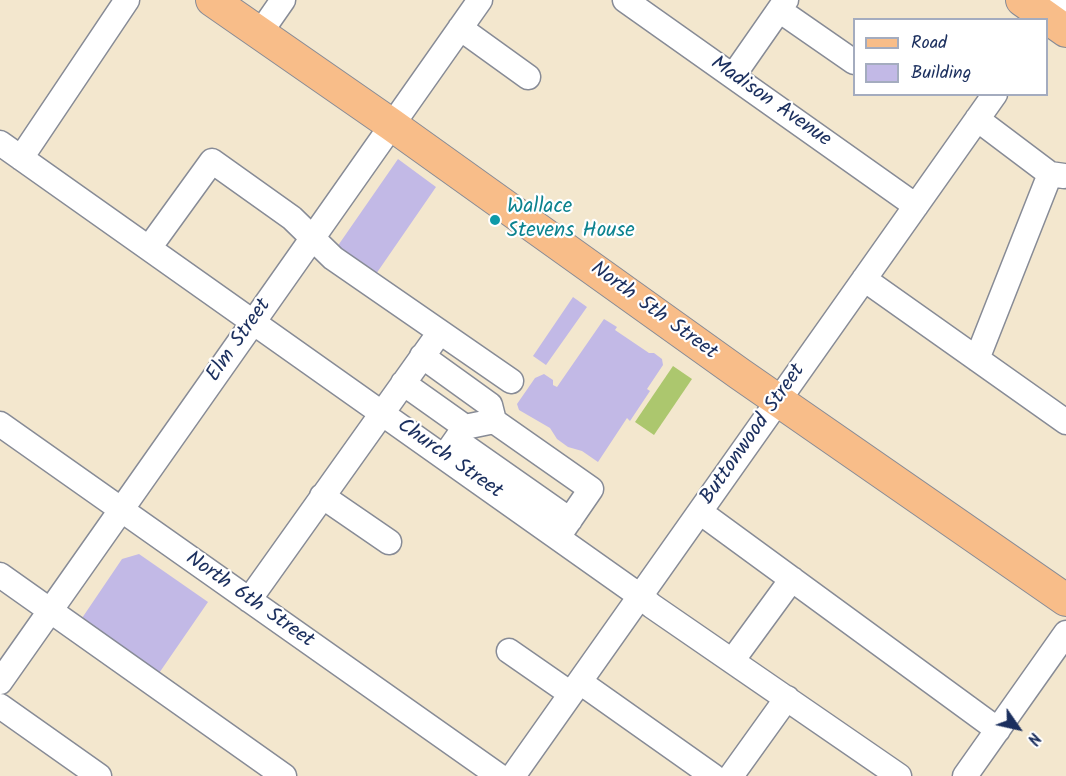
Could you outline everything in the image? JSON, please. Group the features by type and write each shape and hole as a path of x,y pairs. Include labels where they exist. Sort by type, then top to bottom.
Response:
{"main road":[{"path":"1022,0 1055,18"},
{"name":"North 5th Street","path":"215,1 1066,600"}],"street":[{"path":"21,158 126,0"},
{"path":"260,33 283,0"},
{"name":"Elm Street","path":"0,682 480,0"},
{"name":"Madison Avenue","path":"625,0 916,206"},
{"path":"732,76 782,5 853,60"},
{"path":"460,28 528,77"},
{"name":"Buttonwood Street","path":"513,776 993,96"},
{"path":"977,119 1058,175 977,359"},
{"name":"Church Street","path":"0,143 381,413 455,441 564,529 652,606 899,776"},
{"path":"149,248 212,161 292,218 333,258 511,381"},
{"path":"864,279 1066,422"},
{"path":"249,600 440,332"},
{"path":"422,356 490,405 494,422 591,489 564,529"},
{"path":"403,382 455,441 494,422"},
{"name":"North 6th Street","path":"0,424 499,776"},
{"path":"322,496 389,542"},
{"path":"700,512 998,730"},
{"path":"0,575 284,776"},
{"path":"732,661 792,579"},
{"path":"965,776 1066,633"},
{"path":"509,651 576,688 713,776"},
{"path":"731,776 787,698"},
{"path":"0,706 99,776"}],"green space":[{"path":"673,366 692,379 654,435 635,422"}],"building":[{"path":"398,159 436,187 376,274 337,247"},
{"path":"573,297 587,307 546,365 533,356"},
{"path":"604,319 617,327 615,330 662,359 663,365 647,389 650,391 630,421 627,418 598,462 582,451 568,447 557,439 550,428 519,410 517,404 535,378 544,374 553,380 553,385 557,387"},
{"path":"139,554 208,602 155,679 78,624 122,559"}],"place":[{"name":"Wallace Stevens House","path":"495,220"}]}
